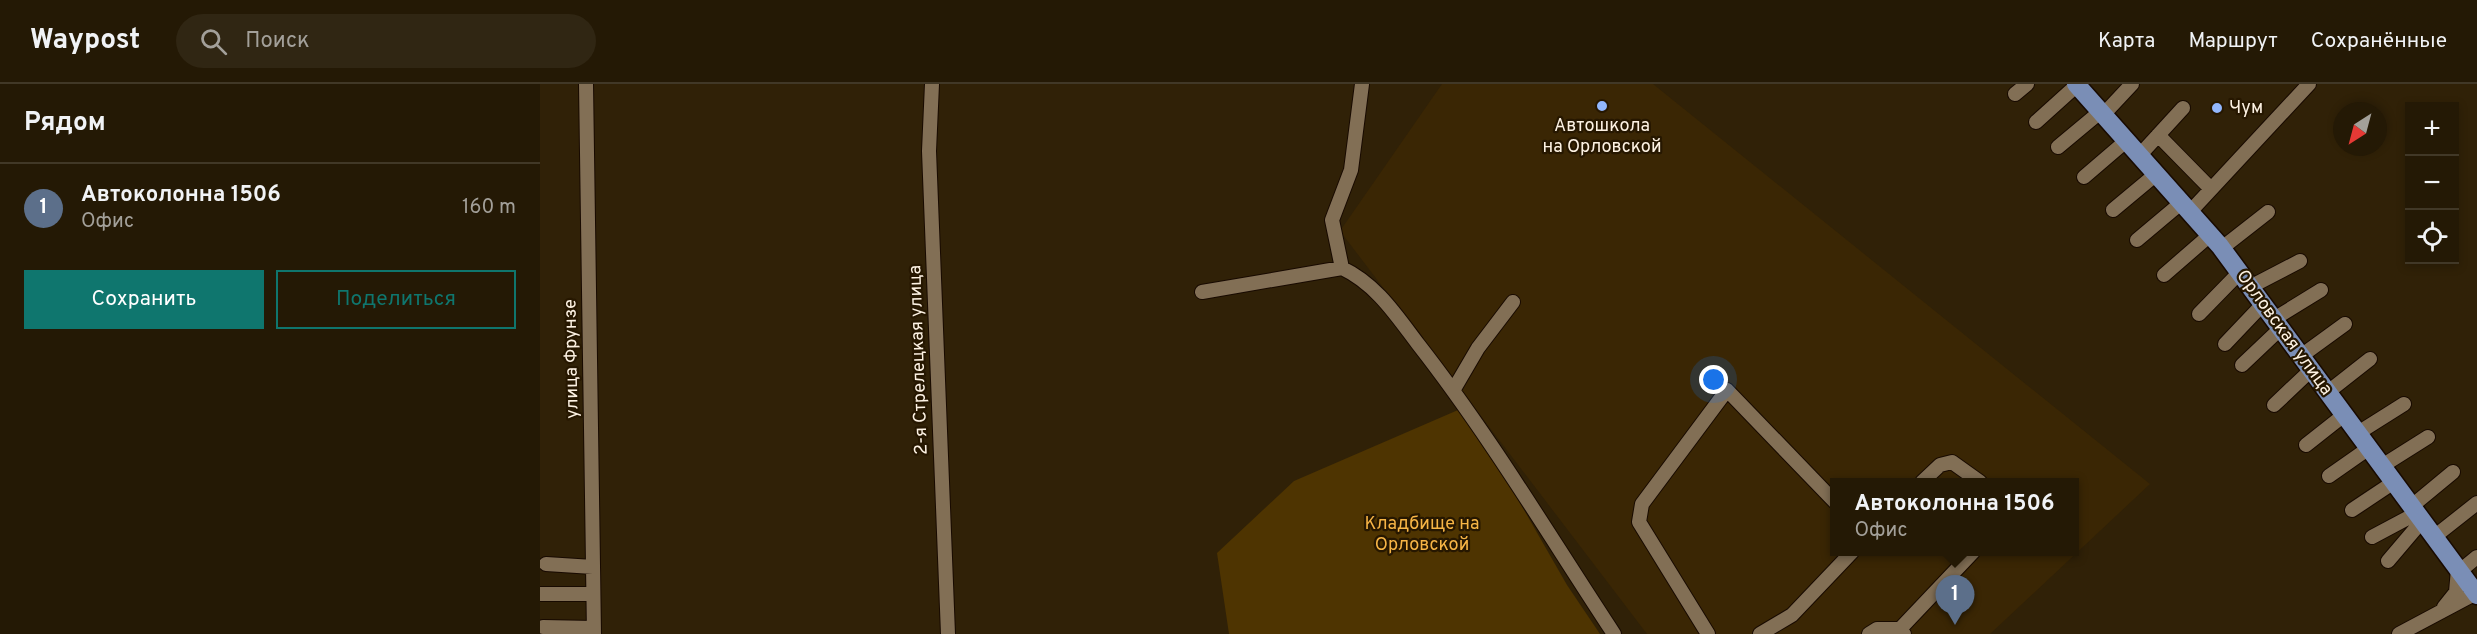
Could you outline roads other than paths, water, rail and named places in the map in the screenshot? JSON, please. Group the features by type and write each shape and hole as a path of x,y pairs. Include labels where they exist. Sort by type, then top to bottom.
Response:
{"main road":[{"name":"Орловская улица","path":"2076,84 2216,242 2459,570 2477,598"}],"street":[{"name":"улица Фрунзе","path":"586,84 593,631"},
{"name":"2-я Стрелецкая улица","path":"932,84 929,151 948,634"},
{"path":"1342,268 1332,220 1351,170 1362,84"},
{"path":"2015,94 2027,84"},
{"path":"2036,122 2076,84"},
{"path":"2058,147 2102,113 2132,84"},
{"path":"2137,240 2211,189 2309,84"},
{"path":"2139,156 2183,108"},
{"path":"2158,135 2211,189"},
{"path":"2084,177 2126,141"},
{"path":"2113,210 2155,175"},
{"path":"2164,274 2268,212"},
{"path":"2199,314 2245,280 2300,261"},
{"path":"1202,292 1342,268 1358,275 1379,293 1454,389 1614,634"},
{"path":"2242,365 2277,324 2321,290"},
{"path":"1454,389 1478,348 1513,302"},
{"path":"2225,344 2263,304"},
{"path":"2274,405 2306,363 2345,324"},
{"path":"2328,392 2370,358"},
{"path":"1708,634 1639,522 1642,504 1727,390 1830,497"},
{"path":"2358,433 2404,404"},
{"path":"2306,445 2344,415"},
{"path":"2382,466 2428,437"},
{"path":"2329,476 2369,448"},
{"path":"1927,478 1940,465 1952,462 1973,478"},
{"path":"2388,561 2417,513 2453,472"},
{"path":"2352,510 2394,482"},
{"path":"2434,537 2477,503"},
{"path":"2372,537 2417,513"},
{"path":"1760,634 1792,615 1848,556"},
{"path":"1869,634 1878,629 1902,632 1968,556"},
{"path":"2438,613 2456,592 2459,570 2477,557"},
{"path":"546,564 593,567"},
{"path":"540,594 593,594"},
{"path":"2399,634 2458,603 2477,598"},
{"path":"543,627 593,631"}],"place":[{"name":"Автошкола на Орловской","path":"1602,106"},
{"name":"Чум","path":"2217,108"},
{"name":"Автоколонна 1506","path":"1955,625"}],"park label":[{"name":"Кладбище на Орловской","path":"1422,534"}]}
